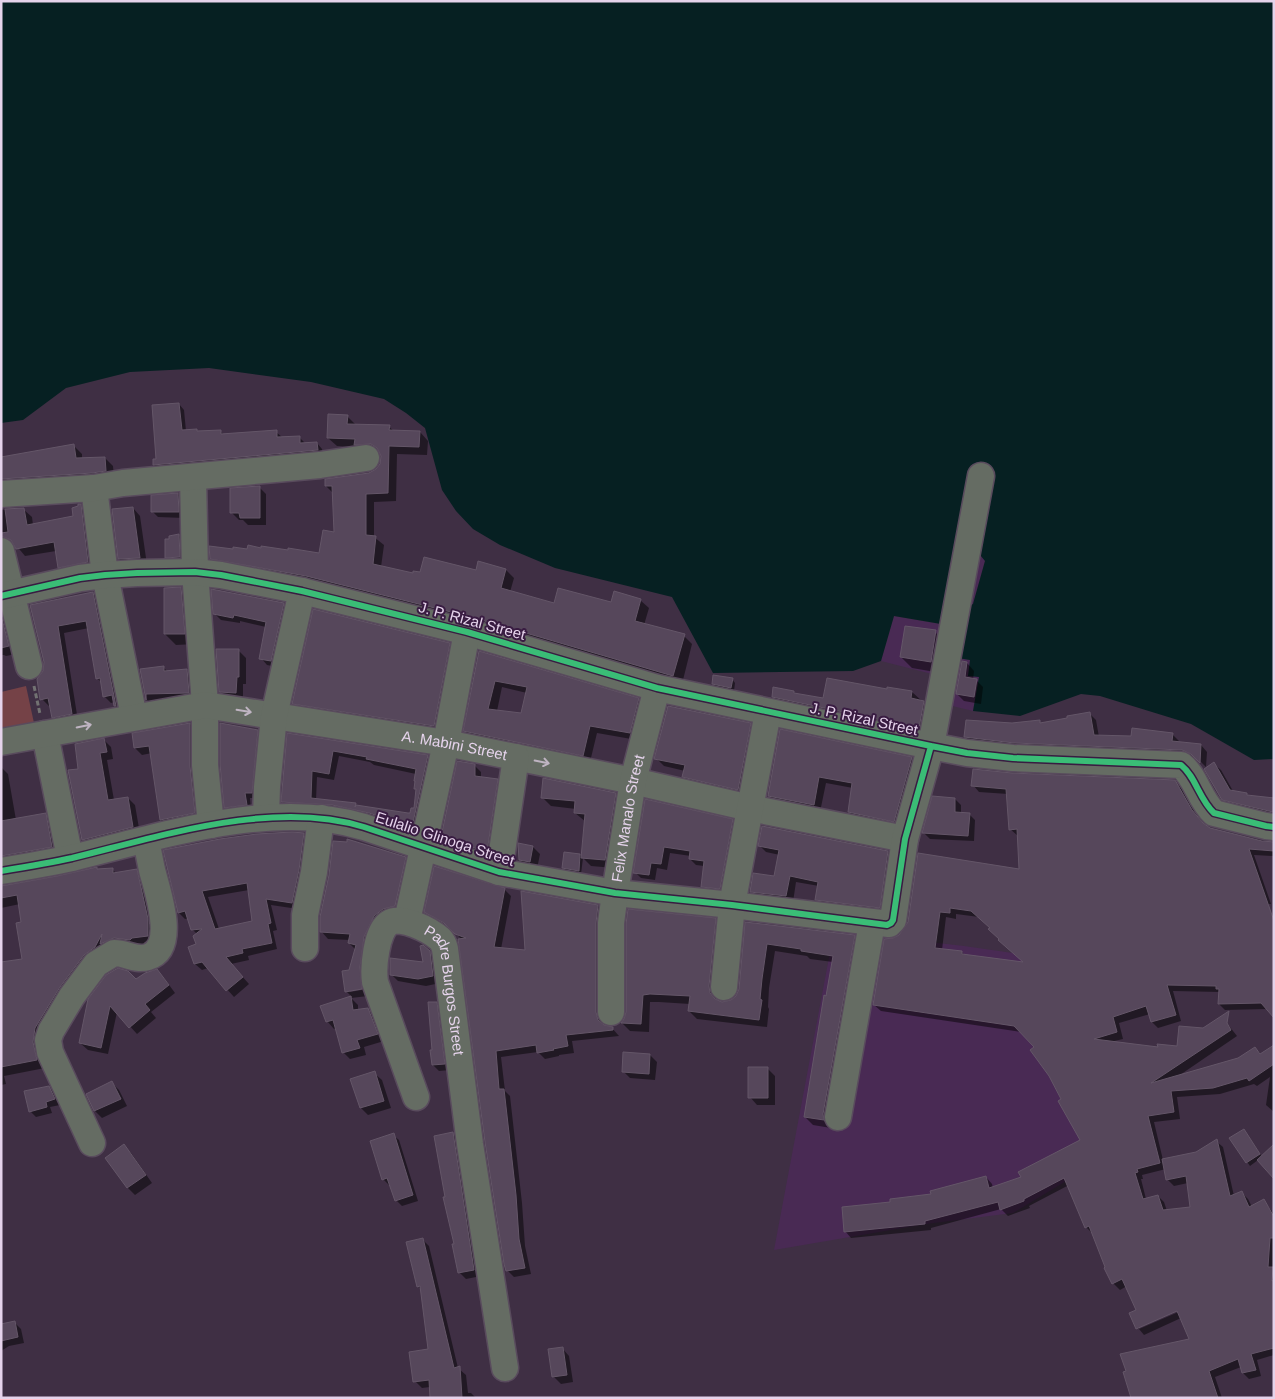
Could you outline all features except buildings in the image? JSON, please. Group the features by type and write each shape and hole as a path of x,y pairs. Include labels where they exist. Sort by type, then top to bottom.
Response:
{"street":[{"path":"1,494 94,488 123,483 320,465 366,458"},
{"path":"838,1117 878,924 889,924 894,920 905,839 931,746 981,476"},
{"path":"194,477 195,572 205,705 206,765 211,825"},
{"path":"94,488 105,575 134,717"},
{"path":"1,551 6,594 29,666"},
{"name":"J. P. Rizal Street","path":"6,594 80,578 105,575 195,572 222,575 302,591 467,632 656,688 931,746 1013,758 1181,765 1188,771 1209,808 1214,813 1274,827"},
{"path":"266,817 274,716 302,591"},
{"name":"Padre Burgos Street","path":"467,632 446,743 407,921 439,938 445,949 470,1144 505,1368"},
{"name":"Felix Manalo Street","path":"611,1012 611,923 615,893 633,780 656,688"},
{"name":"A. Mabini Street","path":"1,742 205,705 446,743 633,780 750,808 905,839"},
{"path":"724,987 732,905 768,712"},
{"path":"45,734 70,858"},
{"path":"499,872 516,757"},
{"name":"Eulalio Glinoga Street","path":"1,871 70,858 211,825 266,817 321,818 342,820 499,872 615,893 732,905 878,924"},
{"path":"305,948 305,916 314,872 321,818"},
{"path":"92,1143 50,1052 48,1040 51,1031 72,996 96,964 114,953 134,958 149,957 160,946 164,933 164,920 146,840"},
{"path":"407,921 395,920 390,922 384,929 374,961 374,973 375,982 416,1097"}],"path":[{"path":"29,666 45,734"}],"shaded area":[{"path":"1,1 1274,1 1274,759 1254,760 1191,724 1100,696 1081,694 1020,716 973,711 979,677 968,676 970,660 952,657 960,612 973,604 985,561 976,550 947,625 894,616 881,661 853,671 713,673 672,597 555,568 500,545 473,529 456,511 442,490 425,428 384,399 311,382 209,368 130,372 66,388 23,420 1,423"},
{"path":"978,472 985,561 973,604 952,657 970,660 979,677 973,711 928,700 932,674 881,661 894,616 946,625"},
{"path":"26,686 34,723 1,730 1,692"},
{"path":"834,931 964,946 1061,960 1124,1146 1013,1213 926,1224 774,1250"}],"cycle path":[{"path":"1,596 80,578 105,575 195,572 221,575 302,591 467,632 657,688 931,746 967,753 1013,758 1181,765 1214,813 1274,827"},
{"path":"1,871 72,858 180,831 218,824 255,819 293,817 329,819 364,827 499,872 615,893 732,905 887,925 893,920 905,839 931,746"}]}
